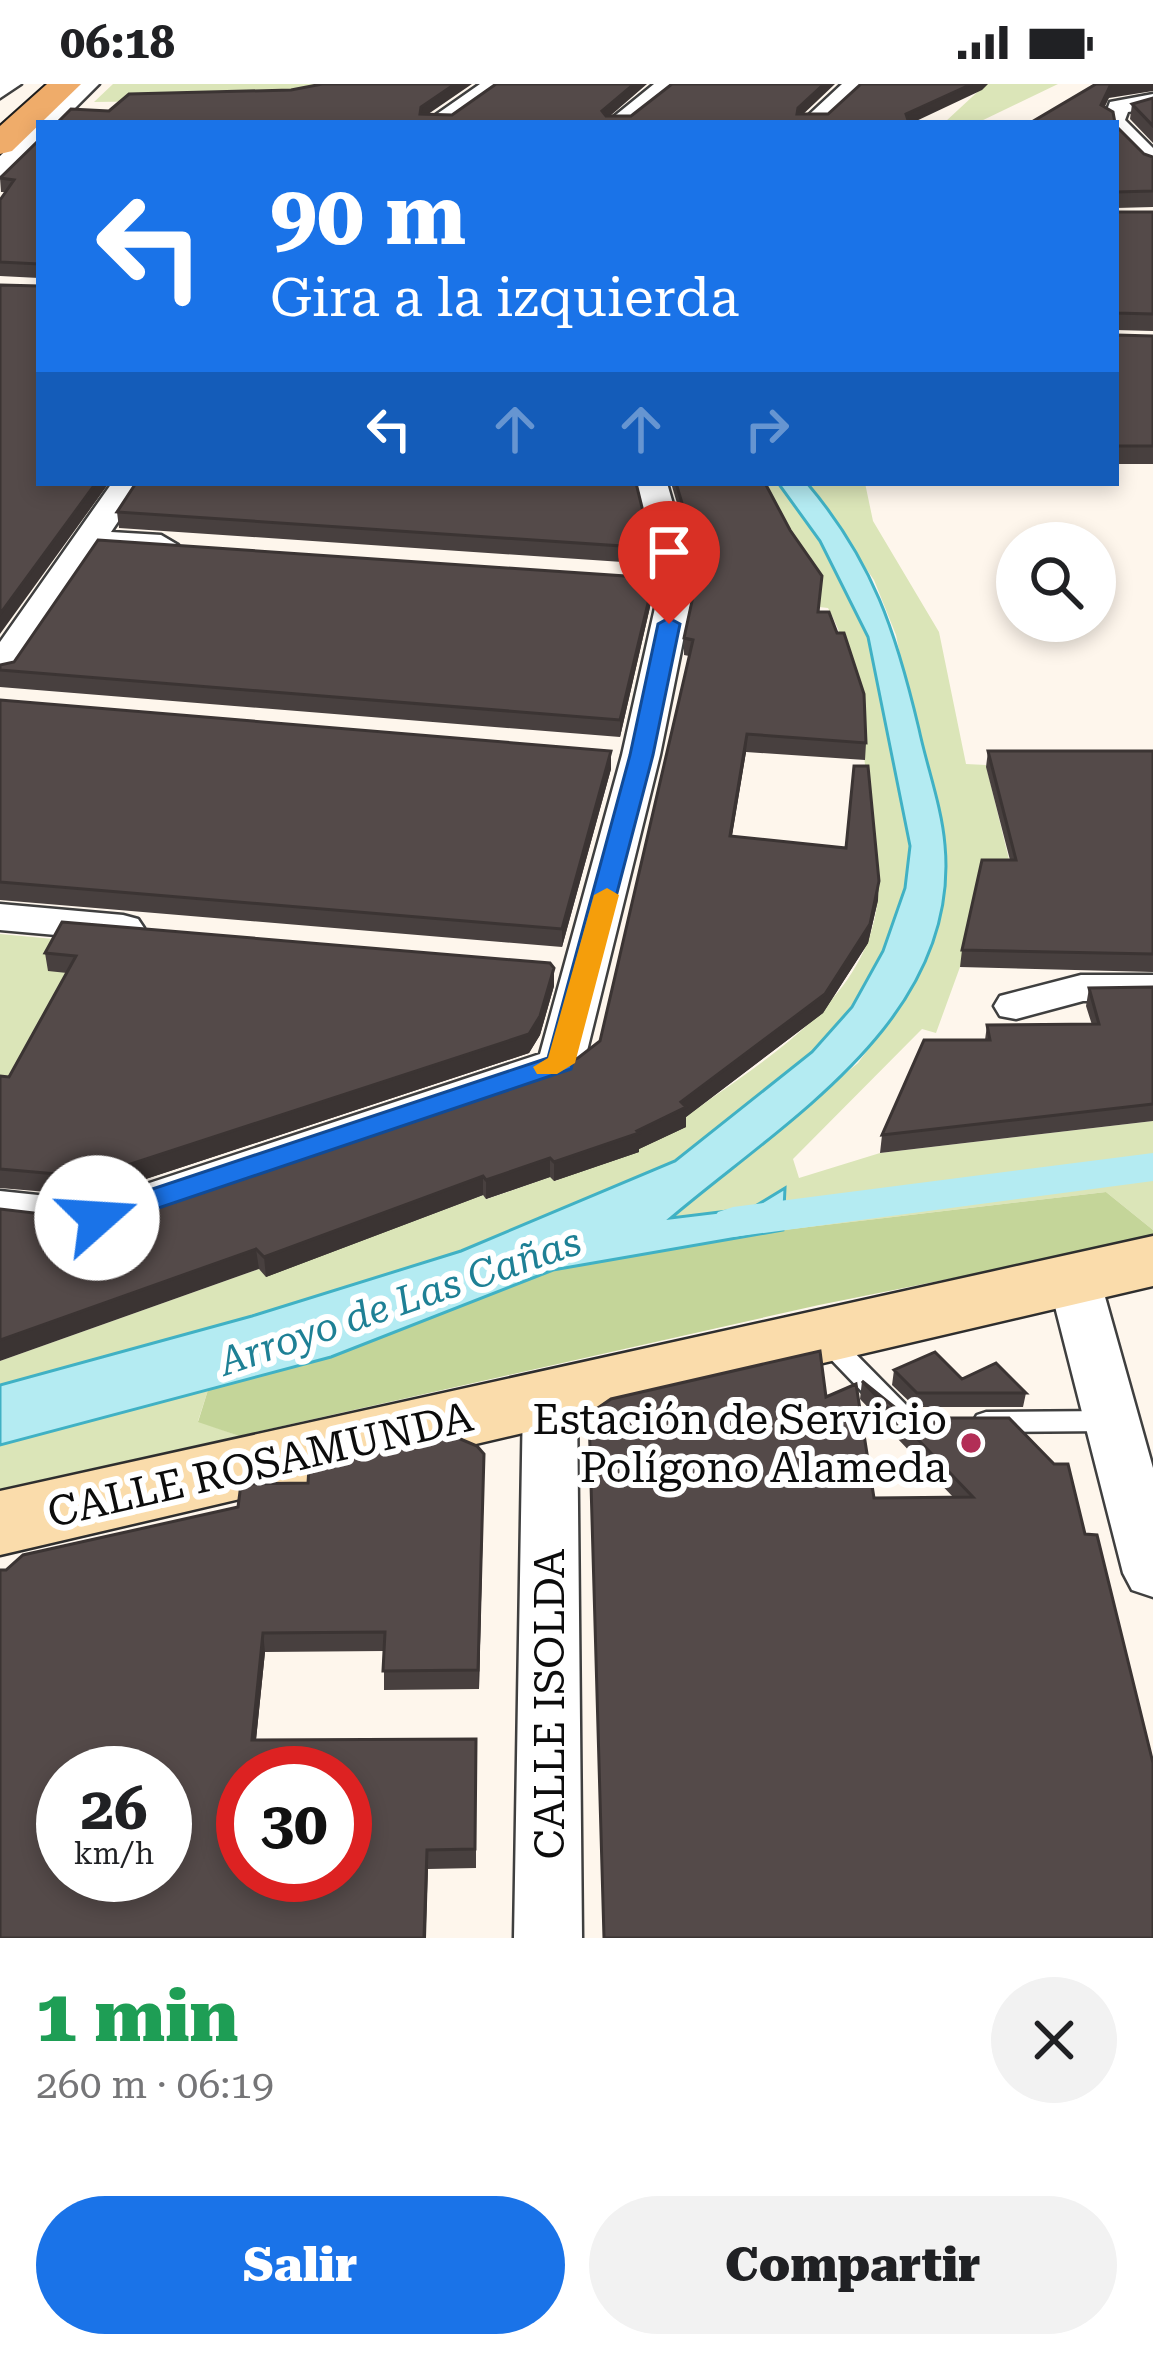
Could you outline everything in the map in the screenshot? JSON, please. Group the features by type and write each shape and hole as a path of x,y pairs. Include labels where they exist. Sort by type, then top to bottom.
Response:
{"main road":[{"path":"0,118 38,84"},
{"path":"0,144 64,84"},
{"name":"CALLE ROSAMUNDA","path":"0,1523 1153,1262"}],"street":[{"path":"50,120 88,84"},
{"path":"440,120 494,84"},
{"path":"621,120 668,84"},
{"path":"814,120 855,84"},
{"path":"1115,120 1118,107 1153,100"},
{"path":"1119,127 1153,160"},
{"path":"0,169 36,133"},
{"path":"0,668 126,486"},
{"path":"0,1208 97,1218 561,1063 641,755 678,581 651,486"},
{"path":"89,540 183,546"},
{"path":"631,578 678,581"},
{"path":"0,614 37,616"},
{"path":"594,751 641,755"},
{"path":"0,917 165,931"},
{"path":"542,964 589,968"},
{"path":"1016,1006 1081,988 1153,988"},
{"path":"1074,1280 1153,1573"},
{"name":"CALLE ISOLDA","path":"548,1938 550,1398"}],"lane":[{"path":"823,1336 907,1422 1112,1421"}],"green space":[{"path":"113,84 381,84 243,100 94,102"},
{"path":"986,84 1058,84 983,120 947,120"},
{"path":"758,486 780,486 820,541 868,637 910,846 905,888 883,951 852,1007 812,1052 675,1161 461,1251 252,1316 0,1385 0,1361 259,1269 267,1276 483,1195 487,1199 550,1177 555,1181 685,1127 680,1121 802,1030 852,973 868,940 878,889 851,669 828,608 819,607"},
{"path":"809,486 866,486 873,521 939,632 966,764 986,765 1013,876 960,967 936,1033 922,1029 793,1159 799,1178 880,1153 1153,1121 1153,1230 1106,1192 783,1230 784,1189 752,1208 669,1219 858,1063 903,1002 928,958 945,883 896,635 874,580"},
{"path":"0,934 65,940 79,974 0,1095"},
{"path":"1106,1192 1153,1230 1153,1238 819,1305 239,1436 198,1422 208,1390 331,1357 553,1270 783,1230"},
{"path":"208,1390 198,1421 239,1436 0,1489 0,1445"}],"water":[{"name":"Arroyo de Las Cañas","path":"780,486 809,486 830,512 865,570 891,629 938,802 945,845 942,907 925,963 895,1013 857,1060 812,1103 671,1218 752,1208 785,1188 783,1230 553,1270 331,1357 0,1445 0,1385 252,1316 461,1251 675,1161 812,1052 852,1007 883,951 905,888 910,846 868,637 820,541"}],"building":[{"path":"322,84 455,84 421,107 420,114 452,115 496,84 634,84 602,111 606,116 631,116 672,84 824,84 797,114 828,114 861,84 972,84 906,114 908,120 60,120 71,109 109,111 129,94 291,90"},
{"path":"1096,84 1111,84 1101,105 1113,112 1114,120 1035,120"},
{"path":"1153,98 1153,126 1132,104"},
{"path":"1119,129 1153,157 1153,191 1119,192"},
{"path":"36,143 36,264 0,262 0,200 14,180 0,178"},
{"path":"1119,212 1153,212 1153,314 1119,313"},
{"path":"0,285 36,286 36,486 94,486 0,614"},
{"path":"1119,335 1153,336 1153,446 1119,446"},
{"path":"134,486 637,486 652,548 117,512"},
{"path":"677,486 767,486 822,576 818,612 829,612 837,633 844,633 864,694 866,743 747,734 730,836 846,848 854,766 868,766 879,881 870,924 825,994 681,1102 686,1107 639,1133 554,1162 550,1158 486,1180 483,1176 264,1257 256,1249 0,1340 0,1209 93,1220 498,1085 493,1094 578,1058 600,1041 693,640 684,638 700,564"},
{"path":"98,540 654,578 620,720 0,670 0,665 14,662"},
{"path":"0,700 611,751 562,929 0,882"},
{"path":"988,751 1153,751 1153,954 962,950 982,860 1016,860"},
{"path":"62,922 550,963 554,968 540,1016 529,1034 91,1177 0,1169 0,1076 9,1077 76,956 45,953"},
{"path":"1153,987 1153,1104 882,1135 924,1040 990,1040 987,1025 1099,1024 1089,988"},
{"path":"820,1351 826,1397 856,1384 874,1498 973,1497 862,1381 908,1418 1009,1418 1054,1464 1068,1464 1085,1534 1097,1535 1153,1763 1153,1938 604,1938 589,1414 611,1399"},
{"path":"935,1352 962,1379 996,1363 1026,1393 917,1393 894,1370"},
{"path":"451,1435 484,1454 478,1670 383,1671 385,1632 263,1633 252,1740 476,1739 475,1849 427,1850 424,1938 0,1938 0,1570 23,1555 238,1507 241,1484 308,1483 309,1468"}],"waterway":[{"path":"733,1222 1153,1167"}],"slow traffic":[{"path":"547,1067 561,1063 607,895"}],"place":[{"name":"Estación de Servicio Polígono Alameda","path":"971,1443"}],"route":[{"path":"97,1218 561,1063 589,968 669,624"}]}
